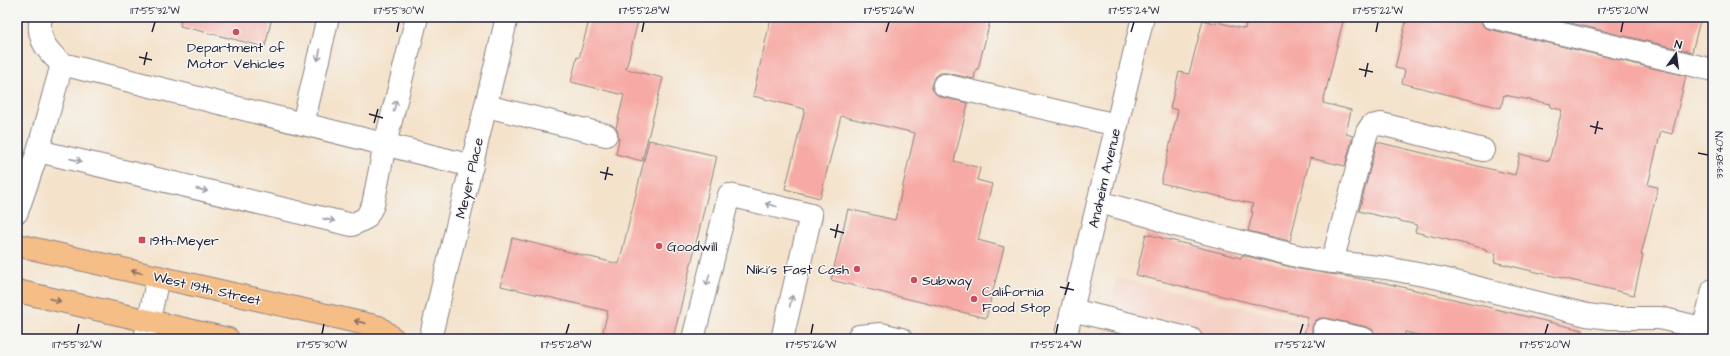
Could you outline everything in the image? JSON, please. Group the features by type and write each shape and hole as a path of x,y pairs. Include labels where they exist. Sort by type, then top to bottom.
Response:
{"main road":[{"name":"West 19th Street","path":"17,245 379,327 394,339"},
{"path":"17,291 147,330 228,339"}],"street":[{"path":"41,17 40,38 49,53 62,64 472,166"},
{"path":"303,124 328,17"},
{"path":"38,151 352,225 366,218 373,205 385,144 417,17"},
{"name":"Meyer Place","path":"430,339 507,17"},
{"name":"Anaheim Avenue","path":"1065,339 1143,17"},
{"path":"1492,17 1713,70"},
{"path":"17,212 38,151 62,64"},
{"path":"944,85 1117,125"},
{"path":"486,106 606,135"},
{"path":"1332,262 1367,132 1371,126 1381,124 1483,150"},
{"path":"694,339 730,195 811,215 782,339"},
{"path":"1099,202 1171,224 1301,257 1386,268 1439,278 1609,318 1660,318 1706,333 1713,290"},
{"path":"147,330 158,277"},
{"path":"1072,310 1132,332 1191,339"},
{"path":"1324,330 1364,339"},
{"path":"857,339 859,336 881,334 901,339"}],"shaded area":[{"path":"1117,278 1376,339 1102,339"}],"building":[{"name":"Department of Motor Vehicles","path":"181,17 272,17 265,47 180,26"},
{"path":"590,17 639,17 626,69 663,78 642,161 616,154 619,139 616,128 624,95 571,82 577,57 579,58"},
{"path":"771,17 991,17 978,69 976,69 974,79 941,73 935,76 932,83 932,89 941,97 968,103 954,161 980,168 977,180 992,184 978,240 1004,247 986,318 831,280 848,209 895,220 915,133 841,116 820,198 785,189 805,109 753,96"},
{"path":"1247,17 1344,17 1323,103 1351,110 1346,134 1353,136 1345,166 1310,158 1290,241 1248,231 1253,212 1251,212 1253,204 1161,183 1178,110 1170,108 1179,72 1189,74 1203,20 1245,29"},
{"path":"1407,17 1480,17 1483,26 1489,29 1686,76 1672,134 1661,131 1648,185 1658,187 1641,255 1643,255 1634,295 1494,262 1496,253 1485,251 1486,249 1415,232 1417,225 1359,211 1377,142 1515,175 1520,154 1549,161 1562,110 1550,107 1551,104 1504,95 1501,108 1402,83 1405,70 1395,68"},
{"path":"1546,17 1701,17 1692,52"},
{"name":"Goodwill","path":"649,140 717,156 673,339 601,339 608,311 501,286 512,238 619,264"},
{"path":"1146,234 1241,258 1242,255 1299,269 1381,282 1483,306 1582,330 1580,339 1433,339 1405,332 1404,339 1376,339 1373,330 1367,327 1320,318 1315,321 1312,327 1312,333 1315,339 1303,339 1308,317 1136,275"}],"place":[{"name":"Department of Motor Vehicles","path":"236,32"},
{"name":"19th-Meyer","path":"142,240"},
{"name":"Goodwill","path":"659,246"},
{"name":"Niki's Fast Cash","path":"857,269"},
{"name":"Subway","path":"914,280"},
{"name":"California Food Stop","path":"974,299"}]}
